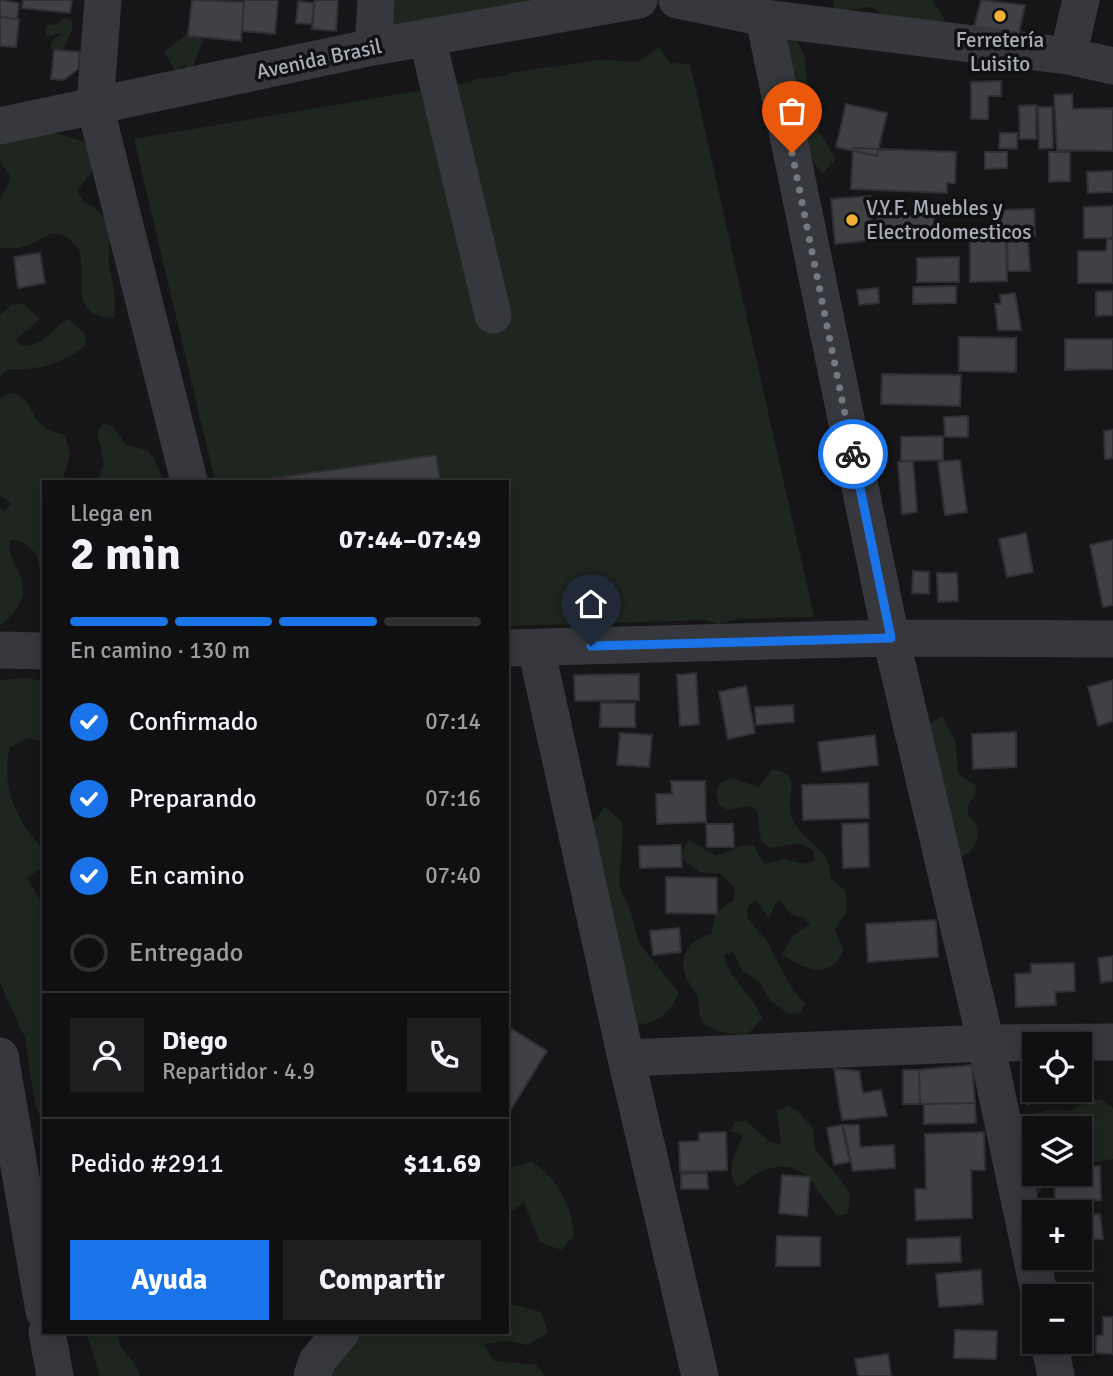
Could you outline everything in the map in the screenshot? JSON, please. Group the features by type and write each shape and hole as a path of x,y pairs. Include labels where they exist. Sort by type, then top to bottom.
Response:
{"street":[{"path":"103,0 95,106 190,480"},
{"path":"373,47 376,0"},
{"name":"Avenida Brasil","path":"0,125 373,47 639,0"},
{"path":"677,0 1069,57 1113,66"},
{"path":"1069,57 1081,0"},
{"path":"748,9 986,1043 1037,1284"},
{"path":"427,37 493,315"},
{"path":"700,1376 626,1058 522,648 891,638 1113,639"},
{"path":"0,650 42,651"},
{"path":"626,1058 986,1043 1113,1042"},
{"path":"0,1056 42,1299"},
{"path":"47,1334 55,1376"},
{"path":"312,1376 317,1361 339,1334"},
{"path":"1051,1354 1056,1376"}],"shaded area":[{"path":"388,0 569,0 385,33"},
{"path":"834,0 932,0 948,25 882,16 872,7 832,12"},
{"path":"64,18 72,20 72,30 62,52 50,48 53,40 63,32 48,37 45,32 47,25 57,24"},
{"path":"193,29 204,37 192,70 184,65 175,70 164,52"},
{"path":"776,34 795,39 804,53 808,86 819,105 819,132 836,159 822,174 810,157"},
{"path":"659,47 670,63 690,64 814,617 737,619 718,624 706,620 509,626 509,480 215,480 134,139 472,82 475,79 506,76 509,73 600,60 637,62"},
{"path":"0,132 52,132 91,144 98,164 77,191 82,199 104,217 109,228 109,265 115,297 114,318 100,316 90,311 85,304 81,285 80,251 63,236 51,234 22,247 0,248 0,198 8,185 10,175 0,163"},
{"path":"14,303 25,305 40,319 15,340 23,346 43,340 68,319 84,332 86,345 68,357 50,364 30,369 9,369 0,376 0,315"},
{"path":"9,393 18,395 43,425 65,435 70,455 62,480 42,480 42,580 36,553 20,540 9,540 23,591 16,609 0,625 0,509 4,511 12,504 0,495 0,398"},
{"path":"103,423 113,427 126,445 147,450 154,458 164,480 97,480 104,464 97,432"},
{"path":"26,678 42,681 42,741 29,738 10,747 7,776 13,803 42,848 42,867 27,878 42,903 42,914 37,910 42,917 42,1120 35,1105 25,1038 0,983 0,680"},
{"path":"942,716 956,743 958,773 976,786 975,796 968,804 968,815 977,828 976,842 968,853 953,858 931,745 931,723"},
{"path":"772,770 789,776 792,789 790,813 793,821 823,853 830,868 830,878 846,891 847,912 835,929 843,950 831,966 815,970 807,968 782,954 794,935 810,924 802,917 792,915 778,899 769,918 756,901 748,906 747,918 767,941 792,989 806,1004 800,1013 789,1014 771,1001 760,983 743,971 733,952 724,955 731,973 759,1010 762,1019 748,1034 725,1033 702,1021 698,998 687,979 683,964 691,945 711,934 716,913 733,900 735,889 721,874 699,872 683,859 684,848 689,840 716,856 744,845 754,846 764,864 784,859 805,864 814,861 814,851 804,845 770,848 761,841 757,810 748,806 727,810 719,804 716,793 720,783 730,778 759,787"},
{"path":"605,807 621,821 623,831 619,885 631,913 639,943 679,993 666,1012 647,1023 631,1024 603,868 590,826"},
{"path":"1101,1099 1113,1108 1113,1159 1092,1162 1092,1116 1025,1116 1049,1110 1070,1111 1092,1100"},
{"path":"788,1106 797,1111 813,1128 815,1149 850,1192 848,1213 838,1216 809,1178 792,1168 764,1170 736,1186 731,1173 743,1135 730,1131 735,1122 746,1121 770,1142 781,1144 777,1110"},
{"path":"1022,1117 1022,1151 1013,1119"},
{"path":"532,1162 562,1193 570,1212 574,1235 561,1250 540,1242 524,1202 509,1213 509,1168"},
{"path":"1032,1186 1045,1186 1035,1197"},
{"path":"509,1303 541,1312 548,1332 528,1345 506,1341 484,1344 494,1361 536,1365 545,1376 312,1376 349,1337 357,1334 509,1334"},
{"path":"87,1334 118,1334 121,1345 140,1376 100,1376"}],"building":[{"path":"0,0 19,3 17,19 0,17"},
{"path":"23,0 72,0 70,13 22,8"},
{"path":"192,0 244,2 241,41 188,36"},
{"path":"244,0 278,0 275,34 242,31"},
{"path":"315,0 338,0 336,31 312,29"},
{"name":"Ferretería Luisito","path":"981,0 1025,5 1018,37 974,27"},
{"path":"298,1 314,3 312,24 296,23"},
{"path":"0,17 19,19 16,47 0,46"},
{"path":"54,50 80,52 78,69 64,80 51,79"},
{"path":"1001,81 1001,96 988,96 988,119 971,119 971,82"},
{"path":"1072,94 1073,109 1113,108 1113,151 1057,150 1054,95"},
{"path":"846,104 887,113 877,156 836,147"},
{"path":"1036,105 1036,139 1020,139 1019,106"},
{"path":"1038,107 1052,107 1053,148 1039,149"},
{"path":"1000,133 1017,133 1017,149 999,148"},
{"path":"853,148 956,152 955,183 947,183 947,193 851,189"},
{"path":"985,152 1007,152 1007,168 985,169"},
{"path":"1049,152 1070,152 1070,181 1049,182"},
{"path":"1113,171 1113,192 1088,193 1087,172"},
{"name":"V.Y.F. Muebles y Electrodomesticos","path":"870,196 873,240 835,244 831,199"},
{"path":"1113,206 1113,238 1084,238 1084,207"},
{"path":"1034,209 1035,236 1000,237 1000,210"},
{"path":"934,213 934,238 877,239 877,214"},
{"path":"1107,239 1113,239 1113,283 1078,283 1078,251 1106,251"},
{"path":"970,240 1006,240 1007,281 970,282"},
{"path":"1028,241 1030,271 1008,271 1007,242"},
{"path":"40,253 45,283 18,288 14,257"},
{"path":"959,257 959,282 917,282 917,258"},
{"path":"956,286 956,303 913,304 913,287"},
{"path":"878,288 879,303 859,305 857,290"},
{"path":"1113,291 1113,315 1096,316 1096,292"},
{"path":"1015,293 1021,330 998,330 995,304 1001,304 1000,295"},
{"path":"959,337 1016,338 1016,372 959,371"},
{"path":"1065,339 1113,339 1113,369 1065,370"},
{"path":"882,374 961,375 960,406 881,404"},
{"path":"968,416 968,437 945,437 944,417"},
{"path":"1113,430 1113,458 1105,459 1104,431"},
{"path":"943,436 943,460 901,461 901,437"},
{"path":"436,455 440,480 261,480"},
{"path":"960,460 967,512 945,515 938,462"},
{"path":"913,461 917,512 902,514 898,462"},
{"path":"1026,533 1033,572 1007,577 999,539"},
{"path":"1113,540 1113,605 1103,607 1090,545"},
{"path":"913,571 929,572 929,594 912,593"},
{"path":"937,573 957,573 958,601 938,602"},
{"path":"696,673 699,724 680,726 677,675"},
{"path":"639,674 639,700 575,701 574,675"},
{"path":"1113,680 1113,721 1098,726 1088,687"},
{"path":"746,686 755,733 728,739 719,692"},
{"path":"601,703 635,703 635,727 600,727"},
{"path":"793,705 794,722 756,725 755,707"},
{"path":"1016,732 1016,767 973,769 972,734"},
{"path":"620,733 652,735 649,767 617,765"},
{"path":"875,735 878,765 822,772 818,742"},
{"path":"671,781 705,781 706,822 657,824 656,794 672,794"},
{"path":"868,783 869,818 803,820 802,785"},
{"path":"868,823 869,867 843,868 842,824"},
{"path":"706,824 733,824 734,847 707,847"},
{"path":"681,845 682,867 640,868 639,846"},
{"path":"666,877 717,878 717,914 666,913"},
{"path":"936,920 938,957 868,962 866,924"},
{"path":"679,928 681,952 653,955 650,931"},
{"path":"1113,956 1113,981 1101,983 1098,958"},
{"path":"1074,963 1075,991 1055,992 1056,1005 1016,1007 1015,974 1031,973 1031,964"},
{"path":"512,1029 547,1051 509,1112 509,1034"},
{"path":"972,1065 975,1103 920,1104 919,1070"},
{"path":"834,1069 859,1071 863,1093 881,1090 887,1116 842,1120"},
{"path":"903,1070 919,1070 920,1104 903,1104"},
{"path":"975,1103 976,1123 924,1124 924,1104"},
{"path":"842,1125 850,1162 834,1165 827,1128"},
{"path":"843,1125 859,1125 860,1147 894,1145 895,1168 853,1171"},
{"path":"726,1132 727,1170 680,1172 679,1142 699,1141 699,1133"},
{"path":"984,1132 985,1170 971,1170 972,1218 916,1220 915,1189 926,1189 925,1134"},
{"path":"1092,1166 1100,1166 1101,1200 1055,1200 1054,1186 1092,1186"},
{"path":"707,1173 708,1189 681,1189 681,1174"},
{"path":"782,1175 810,1177 807,1216 779,1213"},
{"path":"1092,1214 1100,1214 1103,1239 1092,1239"},
{"path":"777,1236 820,1237 820,1266 776,1266"},
{"path":"960,1237 961,1262 907,1264 907,1239"},
{"path":"981,1270 983,1304 939,1307 936,1274"},
{"path":"1103,1317 1113,1317 1113,1354 1096,1353 1096,1336 1103,1335"},
{"path":"955,1330 997,1331 996,1359 954,1358"},
{"path":"888,1354 891,1376 858,1376 855,1359"}],"way so far":[{"path":"792,153 853,454"}],"place":[{"name":"Ferretería Luisito","path":"1000,16"},
{"name":"V.Y.F. Muebles y Electrodomesticos","path":"852,220"}],"route":[{"path":"591,646 891,638 853,454"}]}
